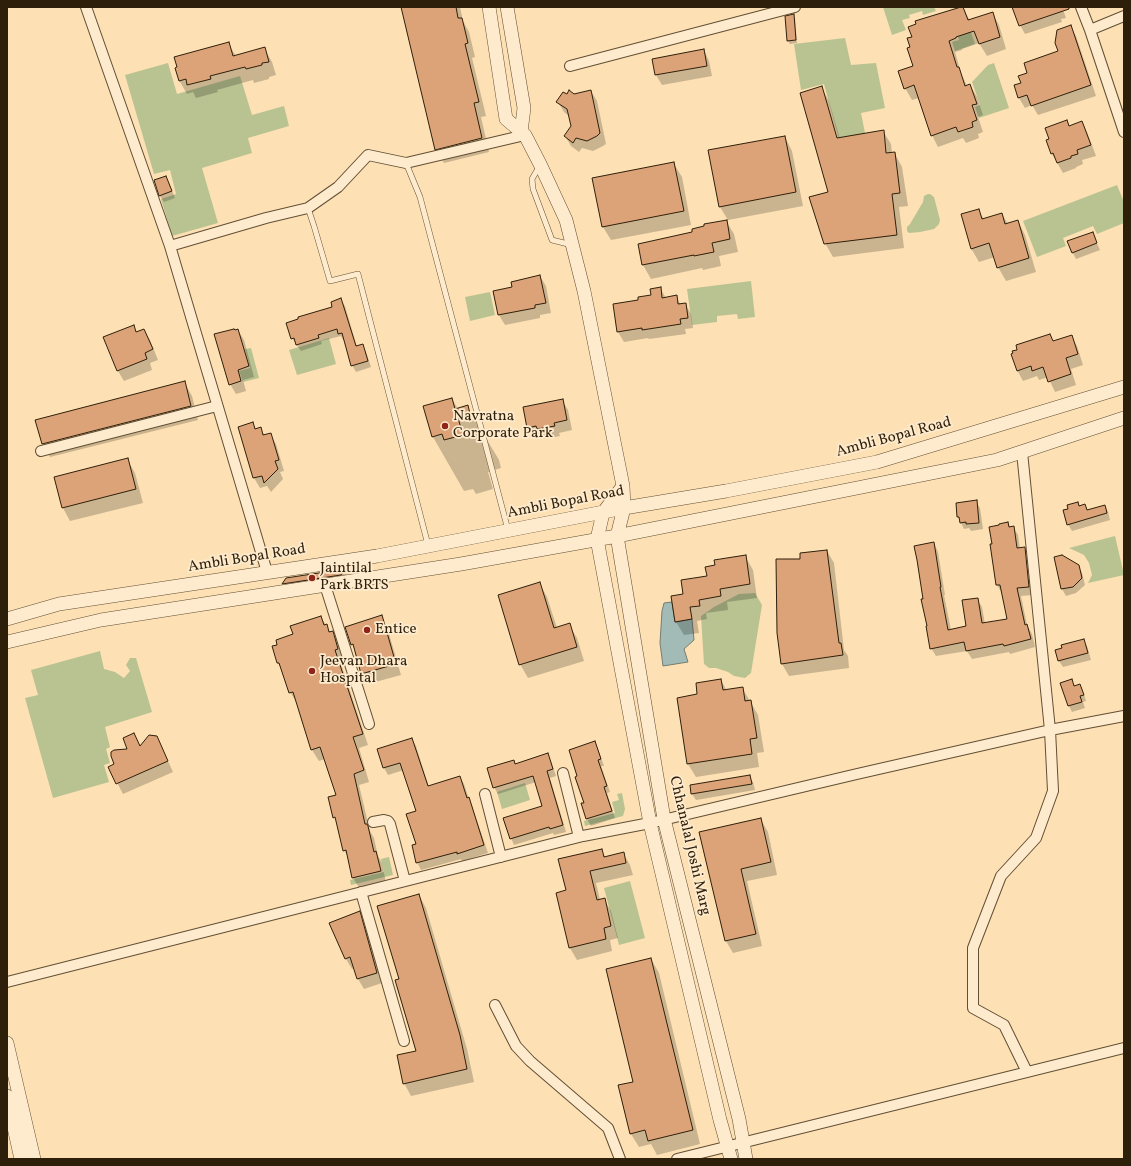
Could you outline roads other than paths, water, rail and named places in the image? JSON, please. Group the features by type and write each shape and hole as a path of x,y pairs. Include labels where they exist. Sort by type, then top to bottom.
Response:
{"street":[{"path":"86,7 170,246 267,572"},
{"path":"489,7 506,118 523,134 540,164 566,220 584,291 623,486 624,508 617,536"},
{"path":"507,7 524,108 523,134"},
{"path":"570,66 794,7"},
{"path":"1081,7 1124,132"},
{"path":"1090,30 1124,16"},
{"path":"170,246 266,218 308,208 338,187 368,155 406,163 523,134"},
{"name":"Ambli Bopal Road","path":"7,619 59,604 377,556 624,508 726,491 877,462 1124,387"},
{"path":"41,451 217,406"},
{"path":"7,642 101,620 462,564 617,536 997,460 1124,418"},
{"path":"1022,452 1050,730 1053,791 1036,838 1001,876 973,948 973,1008 1004,1025 1027,1072"},
{"path":"596,539 603,512 623,486"},
{"name":"Chhanalal Joshi Marg","path":"617,536 664,819 739,1119 746,1159"},
{"name":"Chhanalal Joshi Marg","path":"596,539 650,823 729,1153"},
{"path":"325,585 369,724"},
{"path":"7,982 579,837 650,823 1050,730 1124,716"},
{"path":"563,773 579,837"},
{"path":"485,794 501,857"},
{"path":"373,822 384,820 388,821 390,824 405,881"},
{"path":"361,892 404,1041"},
{"path":"495,1005 516,1046 530,1061 608,1128 620,1159"},
{"path":"7,1043 34,1159"},
{"path":"677,1159 729,1153 743,1143 1124,1048"},
{"path":"7,1096 21,1159"}],"lane":[{"path":"406,163 420,197 508,531"},
{"path":"540,164 532,179 533,189 552,240 572,245"},
{"path":"308,208 330,281 358,274 428,546"}],"water":[{"path":"672,602 675,622 692,619 694,640 684,649 688,662 663,666 660,643 662,611 664,603"}],"place":[{"name":"Navratna Corporate Park","path":"445,426"},
{"name":"Jaintilal Park BRTS","path":"312,578"},
{"name":"Entice","path":"367,630"},
{"name":"Jeevan Dhara Hospital","path":"312,671"}]}
